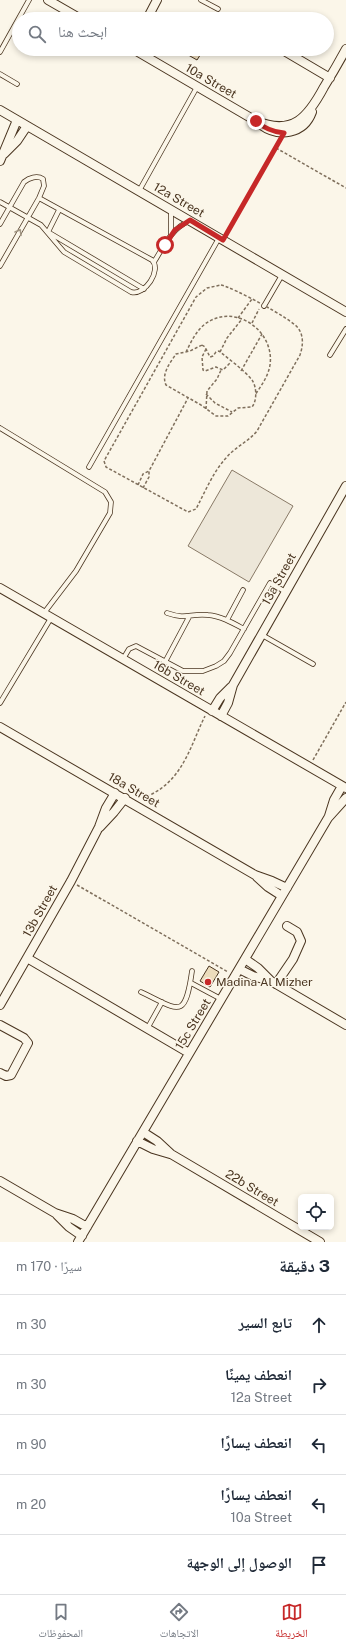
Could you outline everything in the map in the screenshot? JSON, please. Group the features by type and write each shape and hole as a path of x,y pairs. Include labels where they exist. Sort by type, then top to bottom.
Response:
{"street":[{"path":"48,0 69,12"},
{"path":"150,12 157,0"},
{"path":"285,129 300,120 314,105 346,49"},
{"name":"10a Street","path":"145,56 256,121 285,129"},
{"path":"293,56 330,78"},
{"name":"12a Street","path":"0,110 346,312"},
{"path":"2,158 17,120"},
{"path":"2,158 17,141 27,126"},
{"name":"13a Street","path":"210,710 233,684 346,486"},
{"name":"16b Street","path":"0,588 344,787"},
{"name":"13a Street","path":"221,716 228,703 233,684"},
{"name":"18a Street","path":"0,727 125,798 255,875 268,887 284,892"},
{"name":"15c Street","path":"328,818 334,800 344,787"},
{"name":"13b Street","path":"1,999 28,958 71,881 100,827 106,808 115,793"},
{"name":"13b Street","path":"100,827 125,798"},
{"name":"15c Street","path":"80,1239 328,818 346,798"},
{"path":"273,982 293,959 301,941 297,932 287,926"},
{"path":"28,958 189,1053"},
{"path":"245,960 258,968 273,982 346,1025"},
{"path":"237,972 273,982"},
{"path":"0,1024 24,1038 28,1043 11,1075 6,1076 0,1073"},
{"name":"22b Street","path":"143,1132 171,1154 320,1242"},
{"name":"22b Street","path":"137,1141 153,1149 171,1154"},
{"path":"0,1181 55,1212 87,1227"},
{"path":"55,1212 80,1239"}],"lane":[{"path":"22,12 29,0"},
{"path":"201,0 218,10"},
{"path":"0,52 12,30"},
{"path":"0,74 17,84"},
{"path":"139,191 197,87"},
{"path":"0,224 24,182 29,179 41,177 44,183 39,198 0,266"},
{"path":"39,198 154,262"},
{"path":"0,202 39,223 48,232 56,245 64,252 131,292 138,293 144,289 156,271 154,262 171,234 190,220"},
{"path":"48,232 59,210"},
{"path":"171,210 171,234"},
{"path":"48,232 144,289"},
{"path":"89,468 221,239"},
{"path":"263,306 283,275"},
{"path":"330,355 346,329"},
{"path":"0,428 105,492 111,502 110,513 47,616 0,703"},
{"path":"123,659 129,648 136,646 176,668 189,672 209,669 220,664 228,657 270,583 286,592"},
{"path":"226,620 243,590"},
{"path":"167,613 178,617 208,615 226,620 244,629"},
{"path":"165,662 189,617"},
{"path":"261,635 313,664"},
{"path":"141,992 176,1008 183,1005 188,997 192,972"},
{"path":"191,983 221,999"},
{"path":"147,1029 162,1002"}],"path":[{"path":"221,239 276,148 285,129"},
{"path":"276,148 346,188"},
{"path":"221,285 235,289 252,299 294,323 301,332 303,344 300,355 257,431 249,440 225,458 194,511 185,512 106,466 104,463 104,458 196,297 207,288 221,285"},
{"path":"238,318 252,299"},
{"path":"252,323 263,306"},
{"path":"186,352 195,335 205,324 218,318 238,318 252,323 262,333 269,348 270,361 266,379 255,395"},
{"path":"220,352 253,382 255,403 252,407 238,408 228,416 219,417 168,387 164,379 165,372 176,354 192,351 200,345 206,348 208,356 211,357 216,352 220,352 231,331 242,319"},
{"path":"241,370 262,333"},
{"path":"206,348 202,357 202,369 206,370 216,367 221,370"},
{"path":"206,409 206,394 208,388 217,379 221,370 224,370 231,362"},
{"path":"206,394 215,403 233,412"},
{"path":"143,488 149,477 149,471 188,398"},
{"path":"138,485 143,474 149,471"},
{"path":"309,767 346,702"},
{"path":"137,806 144,799 163,787 178,770 210,710"},
{"path":"71,881 237,972"}],"shaded area":[{"path":"232,470 293,506 249,582 188,546"}],"building":[{"path":"190,56 200,56 197,60"},
{"path":"209,966 219,972 210,987 200,981"}],"place":[{"name":"Madina Al Mizher","path":"208,982"}],"route":[{"path":"165,245 171,234 190,220 223,240 284,133 278,133 266,129 256,121"}]}
